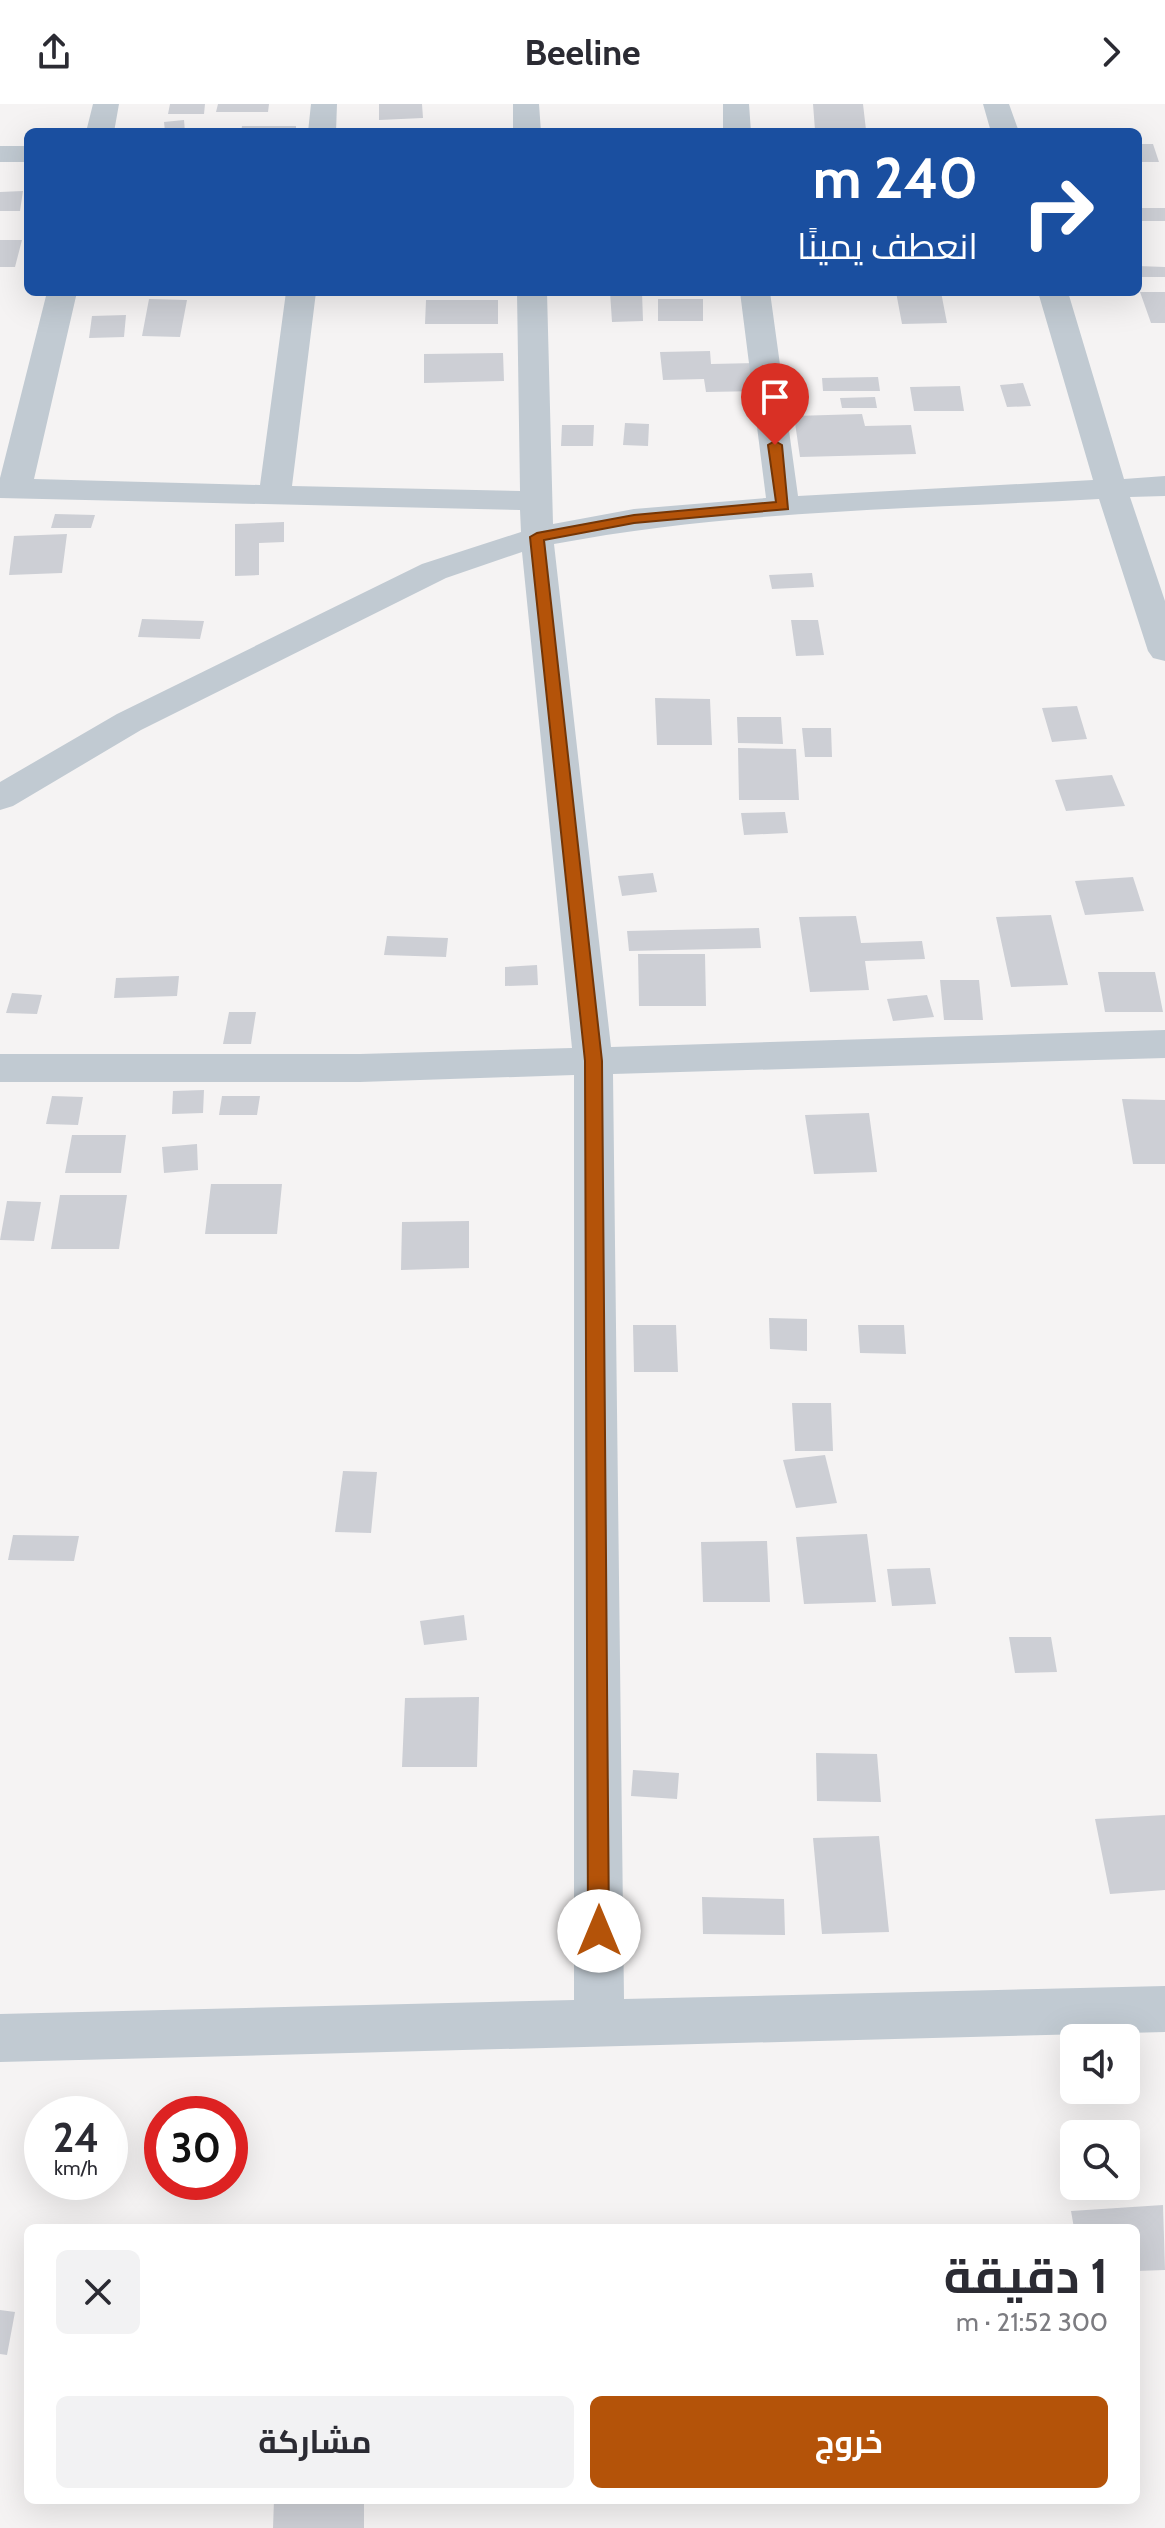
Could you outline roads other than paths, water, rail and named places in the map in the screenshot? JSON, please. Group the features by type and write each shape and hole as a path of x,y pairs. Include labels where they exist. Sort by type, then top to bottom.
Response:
{"street":[{"path":"101,128 106,104"},
{"path":"322,128 324,104"},
{"path":"526,104 527,128"},
{"path":"736,104 737,128"},
{"path":"996,104 1004,128"},
{"path":"0,154 24,154"},
{"path":"61,296 8,488 538,501"},
{"path":"275,493 300,296"},
{"path":"532,296 537,537 593,1061 599,2024"},
{"path":"756,296 783,506"},
{"path":"1054,296 1111,487 1165,651"},
{"path":"0,798 129,722 434,571 537,537 634,519 783,506 1165,486"},
{"path":"0,1068 360,1068 1165,1044"},
{"path":"0,2038 1165,2009"}]}
